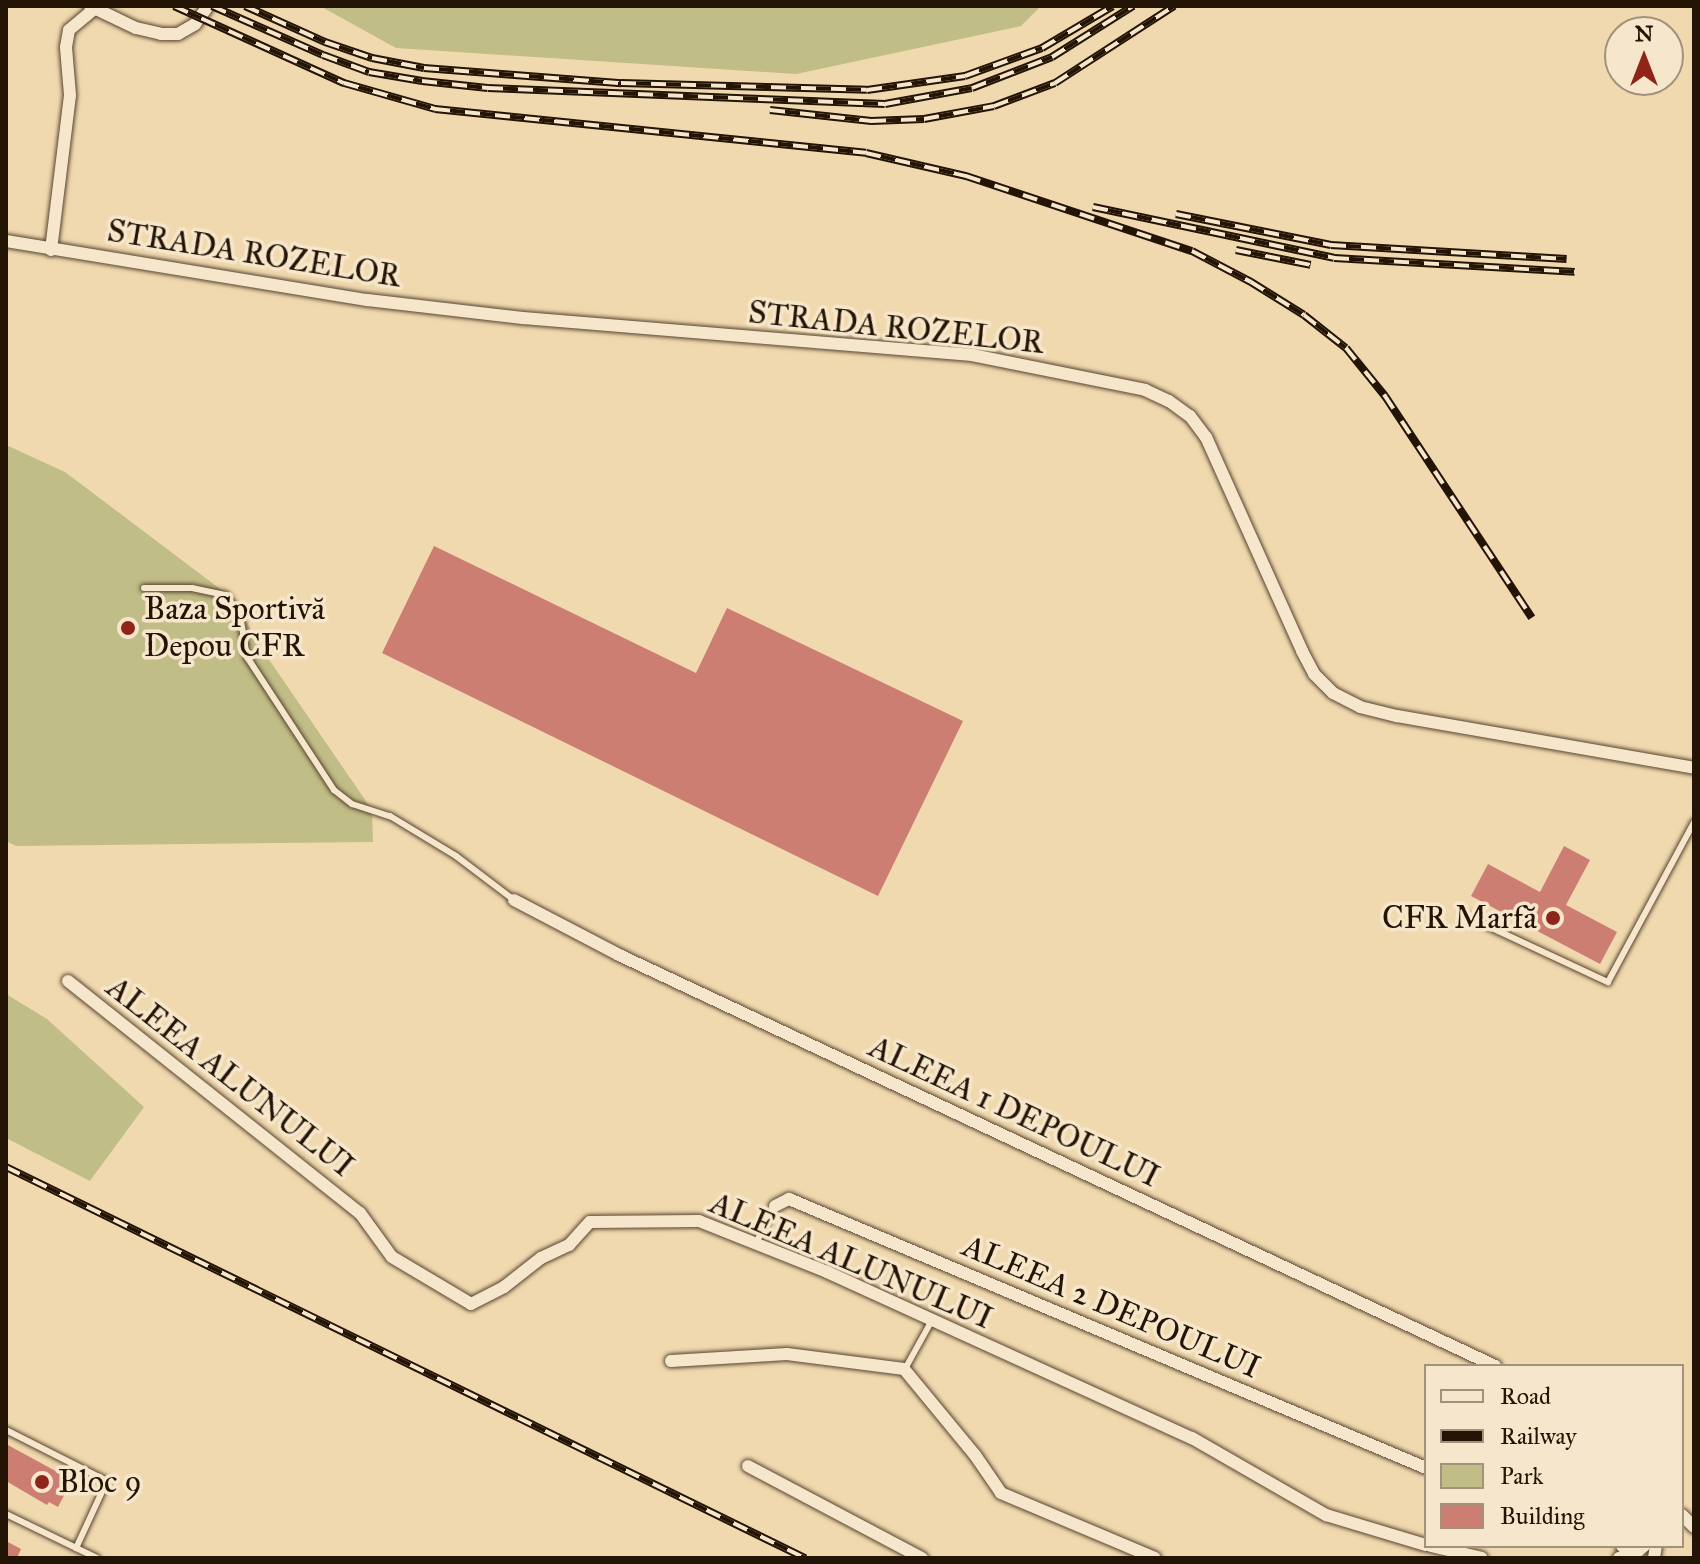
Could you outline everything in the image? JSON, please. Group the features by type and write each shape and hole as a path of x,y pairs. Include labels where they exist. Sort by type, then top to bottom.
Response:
{"street":[{"path":"51,250 70,95 66,47 69,30 92,8 136,28 178,34 195,24 208,6"},
{"name":"STRADA ROZELOR","path":"6,241 367,300 523,318 972,355 1145,390 1169,401 1190,416 1206,437 1302,651 1314,674 1333,693 1360,707 1397,716 1694,768"},
{"name":"ALEEA 1 DEPOULUI","path":"514,900 607,950 1491,1364"},
{"name":"ALEEA ALUNULUI","path":"68,981 360,1213 392,1257 471,1304 504,1287 541,1258 569,1245 590,1222 699,1221 932,1320 1192,1438 1326,1515 1424,1544"},
{"name":"ALEEA 2 DEPOULUI","path":"775,1206 789,1199 1424,1467"},
{"path":"671,1361 787,1354 904,1369 975,1455 1001,1493 1155,1558"},
{"path":"748,1466 922,1558"},
{"name":"ALEEA ALUNULUI","path":"1440,1548 1482,1558"},
{"path":"1619,1558 1641,1549"}],"lane":[{"path":"144,588 192,588 226,595 240,615 247,657 334,790 352,804 390,816 456,856 514,900"},
{"path":"1464,915 1608,982 1694,822"},
{"path":"756,1243 775,1206"},
{"path":"904,1369 932,1320"},
{"path":"6,1430 107,1481 76,1548"},
{"path":"6,1514 97,1558"}],"green space":[{"path":"320,6 1041,6 1021,26 796,74 396,48"},
{"name":"Baza Sportivă Depou CFR","path":"6,445 65,472 232,598 268,658 372,810 373,842 16,846 6,841"},
{"path":"6,994 47,1019 144,1107 90,1181 6,1138"}],"building":[{"path":"434,546 696,673 727,608 963,721 878,896 382,653"},
{"name":"CFR Marfă","path":"1564,846 1590,860 1566,905 1617,932 1600,964 1471,896 1488,864 1540,892"},
{"name":"Bloc 9","path":"6,1444 72,1480 58,1507 49,1502 47,1505 6,1481"},
{"path":"6,1541 21,1549 17,1558 6,1558"}],"railway":[{"path":"174,6 344,83 435,109 866,153 966,176 1192,251 1304,315 1346,348 1385,396 1532,618"},
{"path":"212,6 369,72 422,81 488,88 885,104 972,88 1052,57 1133,6"},
{"path":"245,6 325,42 372,58 424,68 621,83 867,90 965,76 1042,48 1113,6"},
{"path":"770,110 871,121 924,119 994,106 1055,83 1174,6"},
{"path":"1093,207 1334,258 1575,272"},
{"path":"1176,214 1331,245 1567,259"},
{"path":"1236,250 1311,265"},
{"path":"6,1167 805,1558"}],"place":[{"name":"Baza Sportivă Depou CFR","path":"128,628"},
{"name":"CFR Marfă","path":"1553,918"},
{"name":"Bloc 9","path":"42,1482"}]}
